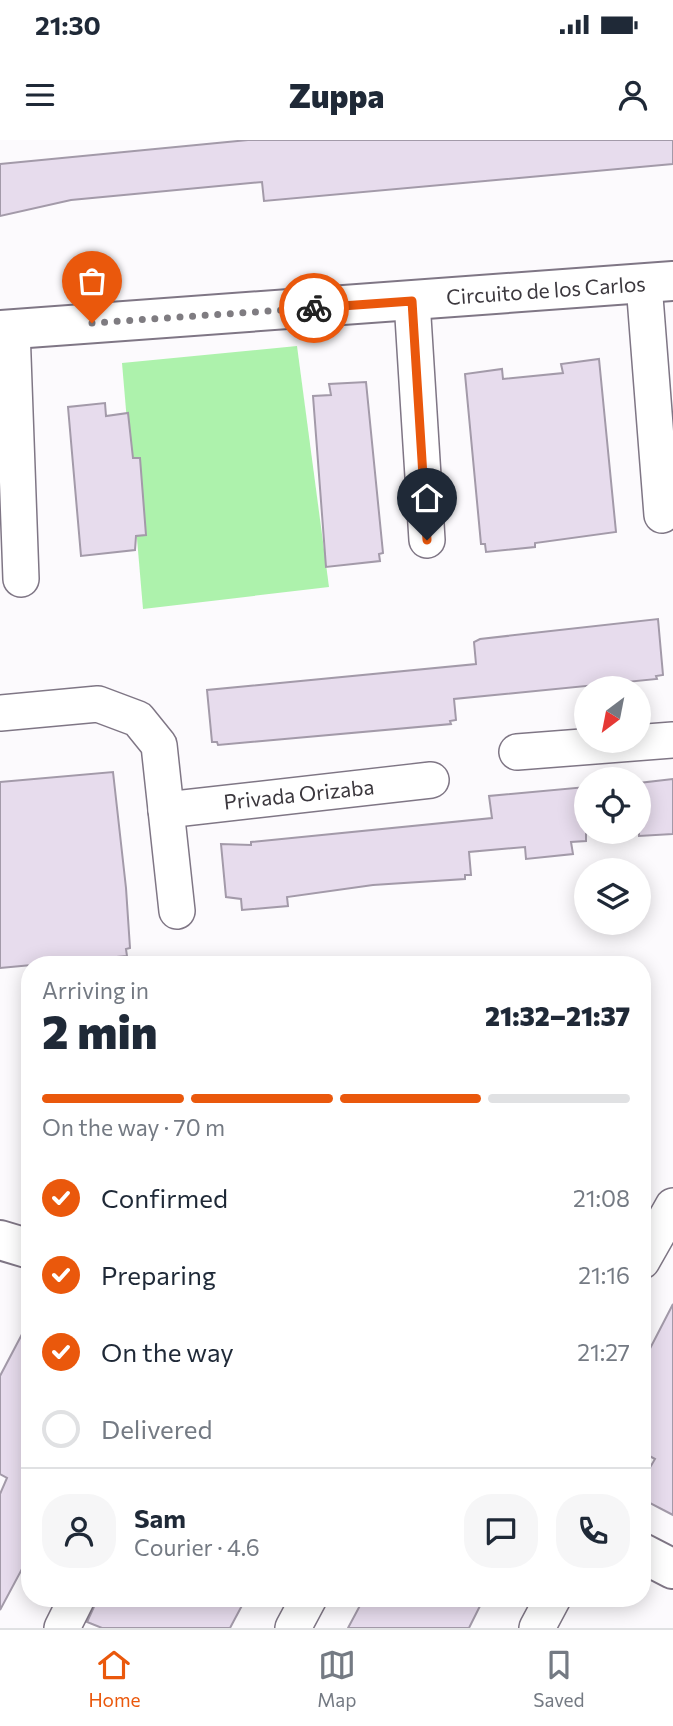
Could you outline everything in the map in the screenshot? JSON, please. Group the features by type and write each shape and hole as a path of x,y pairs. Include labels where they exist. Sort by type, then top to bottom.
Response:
{"street":[{"name":"Circuito de los Carlos","path":"6,330 659,282"},
{"path":"659,282 662,515"},
{"path":"412,301 427,540"},
{"path":"6,330 21,579"},
{"path":"0,713 98,704 138,719 159,745 177,911"},
{"path":"517,752 673,740"},
{"name":"Privada Orizaba","path":"166,810 431,780"},
{"path":"651,1245 673,1206"},
{"path":"651,1558 673,1569"},
{"path":"62,1628 72,1607"},
{"path":"293,1628 304,1607"},
{"path":"537,1628 548,1607"}],"green space":[{"path":"297,346 329,587 143,609 122,363"}],"building":[{"path":"248,140 673,140 673,164 264,201 262,182 71,200 0,216 0,164"},
{"path":"599,359 616,532 535,543 535,547 486,552 485,544 481,544 465,374 502,369 503,379 563,373 561,364"},
{"path":"366,382 383,553 379,554 380,561 326,567 313,396 331,395 329,384"},
{"path":"105,403 106,416 128,413 133,458 140,458 146,535 136,536 135,550 81,556 68,407"},
{"path":"658,619 663,675 651,680 651,676 574,676 574,687 454,699 456,720 450,721 451,724 218,745 217,742 212,742 207,690 476,664 474,642 480,639"},
{"path":"113,772 126,888 130,948 126,949 127,956 21,956 21,966 0,968 0,782"},
{"path":"673,779 673,834 651,835 651,782"},
{"path":"574,788 574,842 571,842 573,854 526,859 525,847 469,852 471,875 465,875 465,879 373,885 287,897 288,906 242,910 241,899 226,897 221,844 251,845 251,842 492,818 489,796"},
{"path":"673,1304 673,1515 651,1504 651,1466 655,1459 651,1457 651,1347"},
{"path":"21,1336 21,1571 0,1610 0,1494 7,1478 0,1474 0,1376"},
{"path":"94,1607 241,1607 230,1628 102,1628 87,1622"},
{"path":"359,1607 480,1607 469,1628 348,1628"}],"way so far":[{"path":"92,323 314,308"}],"route":[{"path":"314,308 412,301 427,540"}]}
